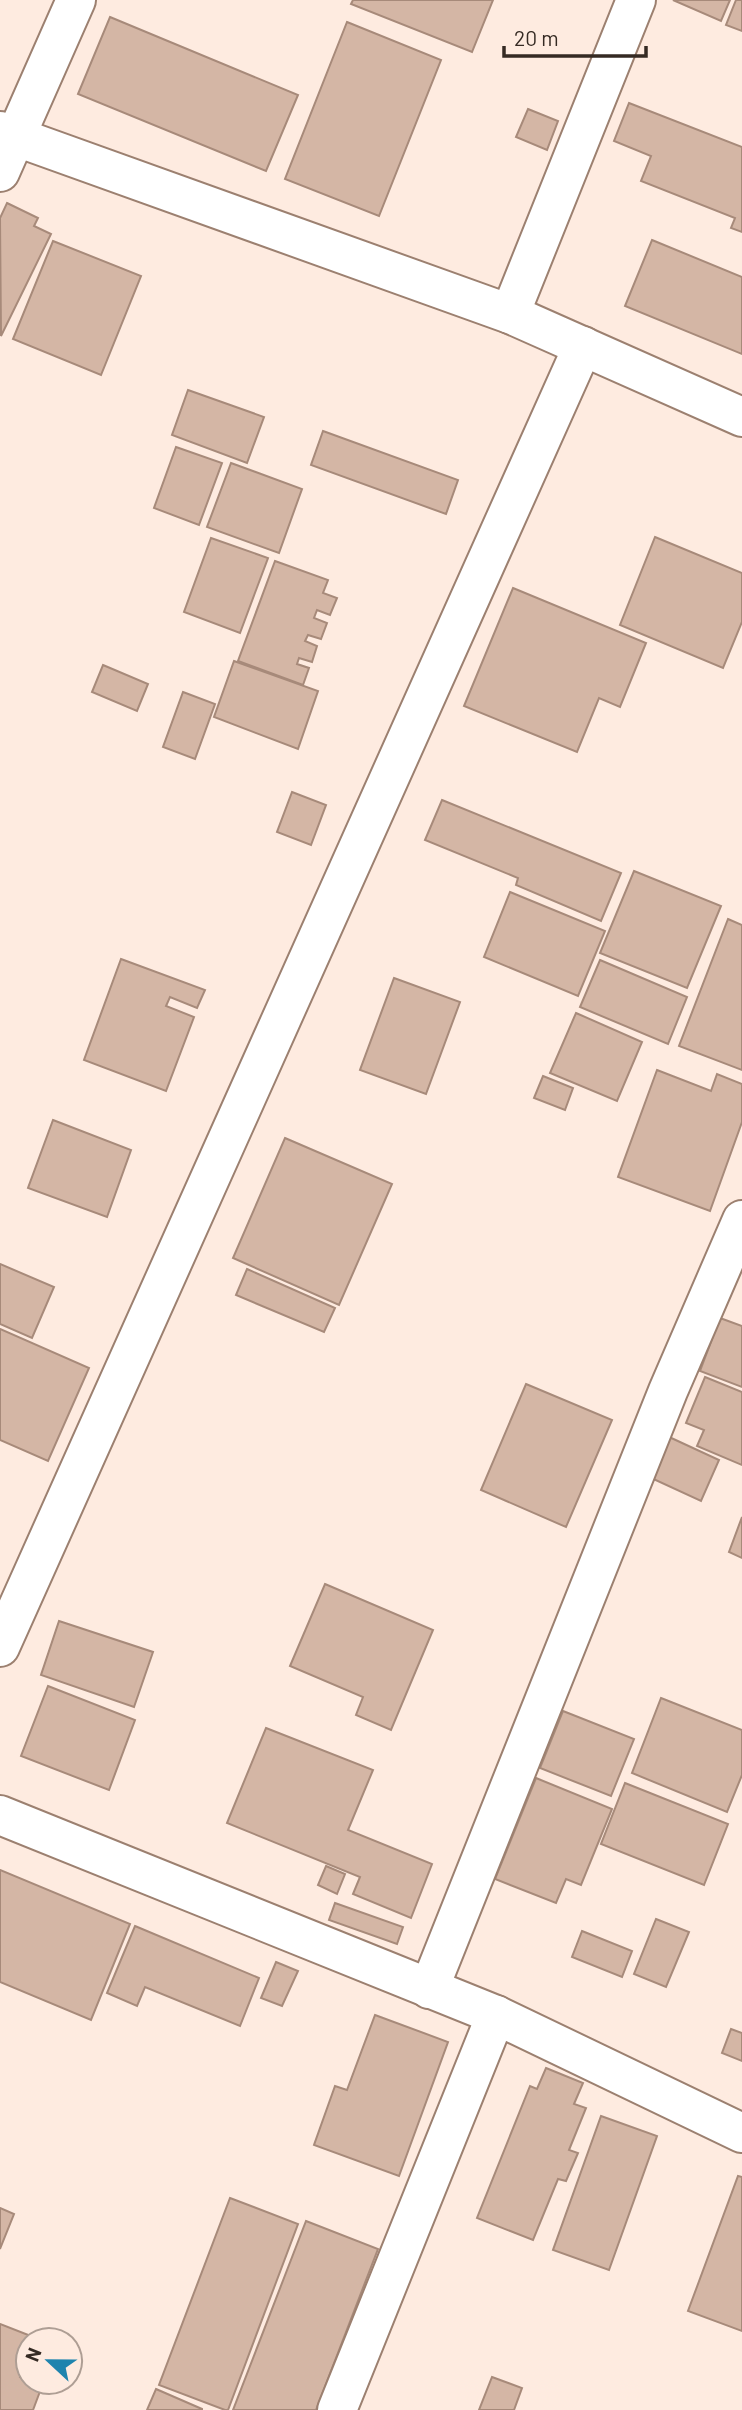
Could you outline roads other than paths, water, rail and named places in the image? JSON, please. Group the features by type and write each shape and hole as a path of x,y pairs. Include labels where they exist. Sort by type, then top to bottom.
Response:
{"street":[{"path":"0,172 8,134 76,0"},
{"path":"510,314 636,0"},
{"path":"8,134 510,314 742,416"},
{"path":"0,1647 583,346"},
{"path":"429,1989 668,1391 742,1220"},
{"path":"0,1815 496,2015 742,2133"},
{"path":"337,2410 496,2015"}]}
